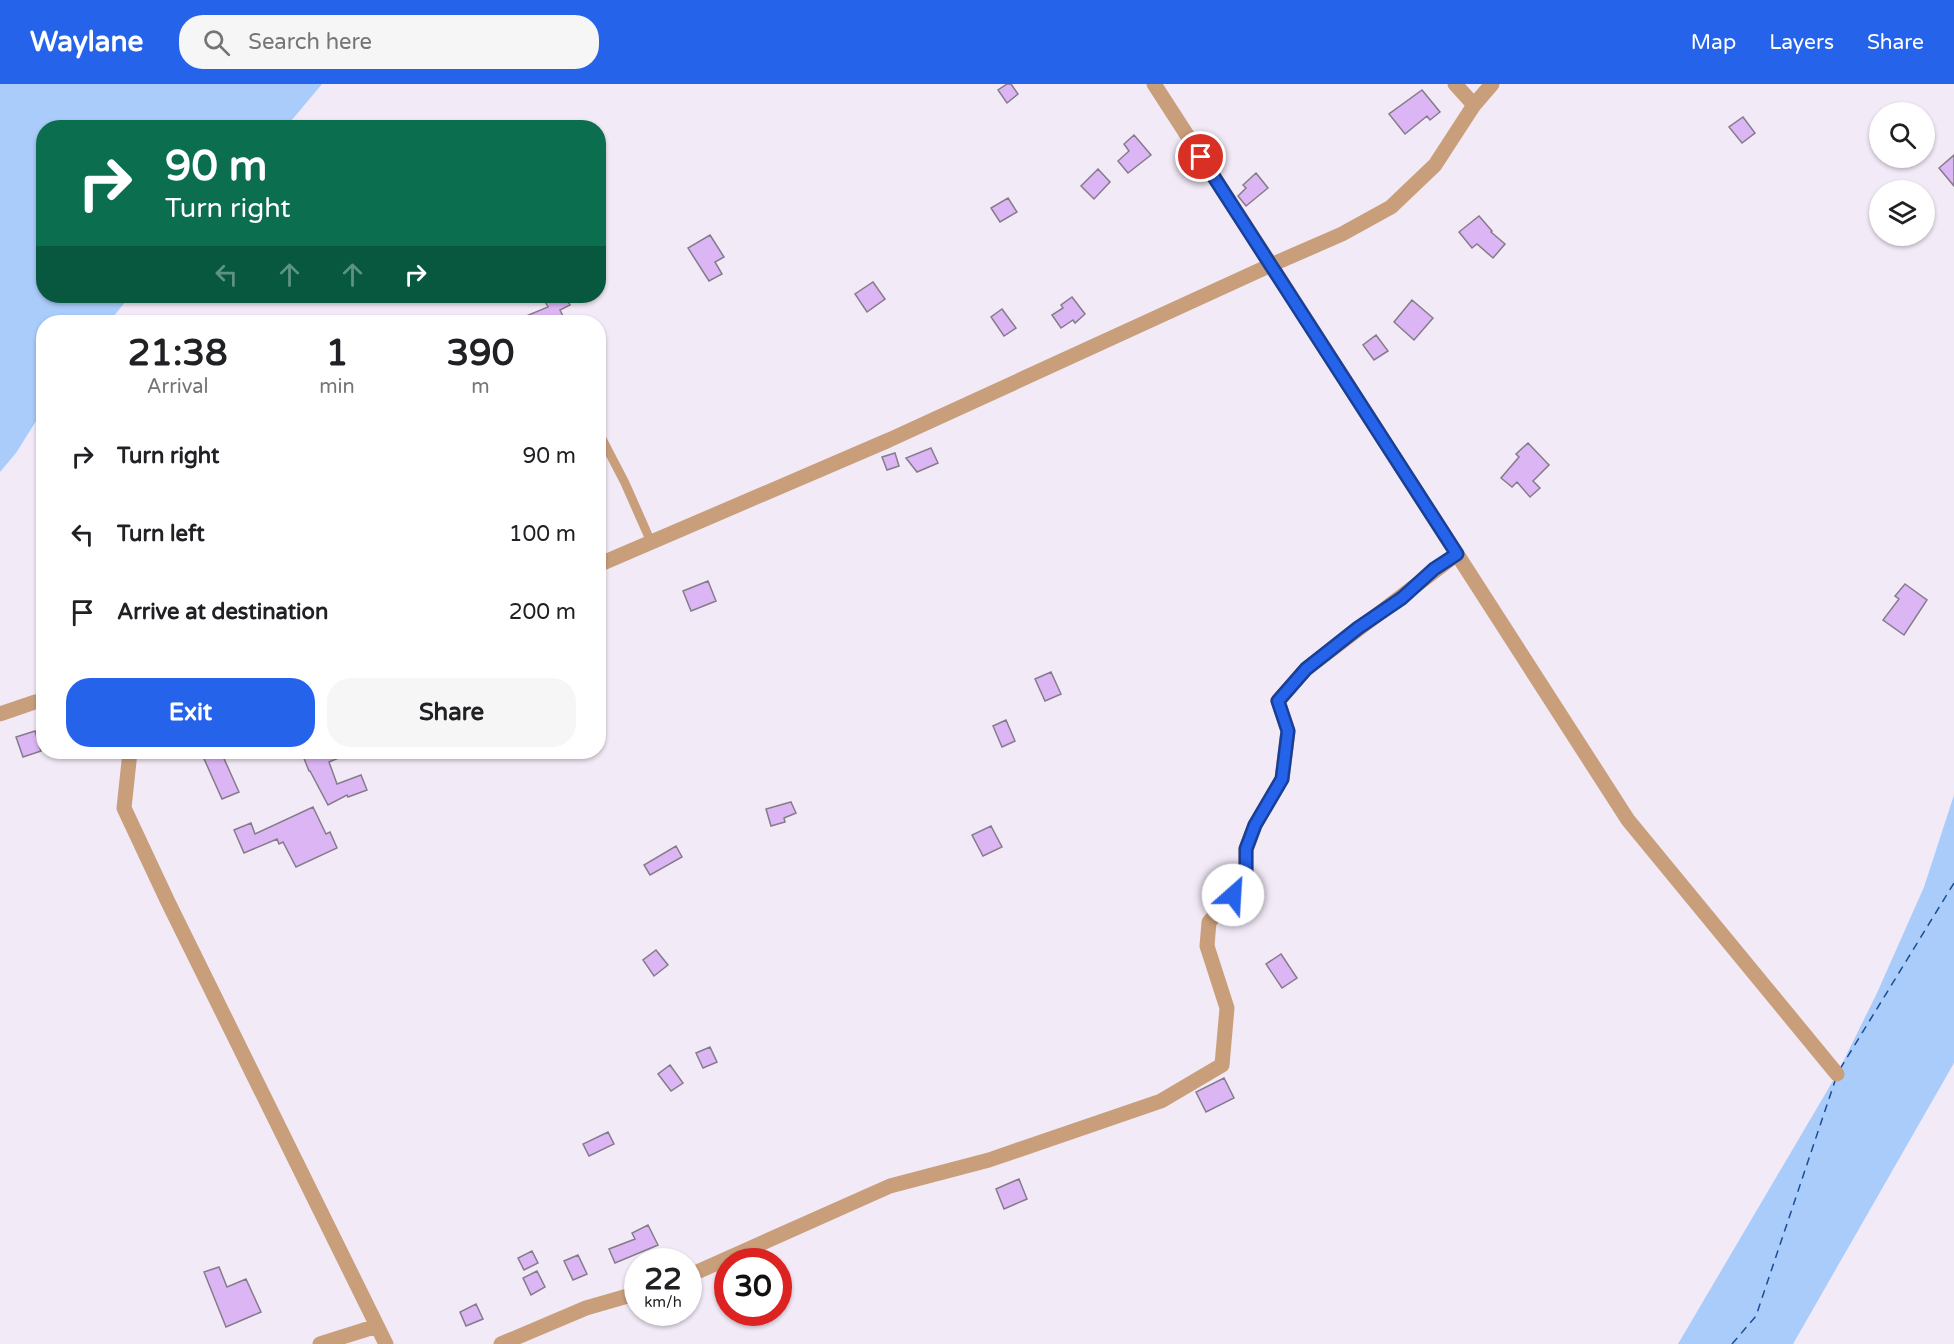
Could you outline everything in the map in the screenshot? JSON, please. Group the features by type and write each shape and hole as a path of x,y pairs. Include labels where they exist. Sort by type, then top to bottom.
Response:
{"street":[{"path":"1154,84 1628,820 1837,1074"},
{"path":"1455,84 1474,105"},
{"path":"606,562 889,440 1342,234 1391,207 1435,165 1474,105 1492,84"},
{"path":"702,1270 890,1186 989,1160 1161,1101 1222,1065 1227,1008 1206,946 1209,922 1246,882 1246,849 1255,825 1282,779 1288,731 1278,701 1306,669 1358,628 1402,598 1434,569 1457,554"},
{"path":"0,714 36,702"},
{"path":"129,759 124,808 386,1344"},
{"path":"501,1344 586,1308 624,1297"},
{"path":"320,1344 377,1326"}],"lane":[{"path":"606,445 626,483 651,542"}],"water":[{"path":"0,84 322,84 292,120 36,120 36,303 124,303 115,315 36,315 36,421 16,453 0,472"},
{"path":"1954,795 1954,1063 1793,1344 1678,1344 1837,1074 1877,993 1924,887"}],"building":[{"path":"1011,84 1018,94 1007,103 998,90"},
{"path":"1422,90 1440,112 1430,120 1427,116 1405,134 1389,114"},
{"path":"1743,117 1755,133 1742,143 1729,127"},
{"path":"1134,135 1151,155 1128,173 1118,161 1129,151 1124,144"},
{"path":"1954,155 1954,186 1939,168"},
{"path":"1098,169 1110,182 1094,199 1081,186"},
{"path":"1256,173 1268,188 1246,206 1238,196 1246,188 1243,185"},
{"path":"1008,198 1017,212 1000,222 991,208"},
{"path":"1479,216 1491,232 1505,244 1493,258 1477,244 1472,248 1459,232"},
{"path":"710,235 724,257 715,262 722,274 709,281 688,248"},
{"path":"873,282 885,299 867,312 855,294"},
{"path":"1072,297 1085,314 1075,323 1073,320 1061,328 1052,315 1063,308 1061,305"},
{"path":"1412,300 1433,318 1414,340 1394,322"},
{"path":"546,303 569,303 570,305 560,310 562,315 529,315 548,307"},
{"path":"1002,309 1016,328 1004,336 991,317"},
{"path":"1376,335 1388,351 1374,360 1363,345"},
{"path":"1528,443 1549,465 1533,481 1540,488 1530,497 1517,482 1512,487 1501,478 1519,457 1516,454"},
{"path":"931,448 938,463 917,472 906,458"},
{"path":"895,453 899,466 887,470 882,457"},
{"path":"708,581 716,601 691,611 683,591"},
{"path":"1905,584 1927,600 1904,635 1883,620 1899,599 1895,596"},
{"path":"1051,672 1061,694 1045,701 1035,679"},
{"path":"1006,720 1015,741 1002,747 993,726"},
{"path":"35,731 36,753 23,757 16,737"},
{"path":"204,759 224,759 239,792 222,799"},
{"path":"304,759 336,759 329,762 337,784 361,775 367,790 348,797 347,795 328,805"},
{"path":"791,802 796,813 784,818 785,822 771,826 766,809"},
{"path":"313,807 326,834 330,832 337,848 296,867 283,842 279,844 277,839 244,853 234,830 251,823 255,834"},
{"path":"991,826 1002,847 983,856 972,835"},
{"path":"676,846 682,857 650,875 644,865"},
{"path":"656,950 668,965 654,976 643,960"},
{"path":"1281,954 1297,978 1282,988 1266,964"},
{"path":"710,1047 717,1062 703,1068 696,1053"},
{"path":"670,1065 683,1083 671,1091 658,1074"},
{"path":"1224,1078 1234,1098 1206,1112 1196,1092"},
{"path":"608,1132 614,1144 589,1156 583,1144"},
{"path":"1019,1179 1027,1199 1004,1209 996,1189"},
{"path":"648,1225 658,1245 651,1248 624,1248 624,1259 615,1263 609,1249 635,1239 632,1233"},
{"path":"532,1251 538,1263 524,1270 518,1258"},
{"path":"578,1255 587,1274 573,1280 564,1261"},
{"path":"219,1267 227,1287 246,1279 261,1312 226,1327 204,1272"},
{"path":"537,1271 545,1287 531,1295 523,1278"},
{"path":"476,1304 483,1319 466,1326 460,1312"}],"ferry route":[{"path":"1840,1069 1954,883"},
{"path":"1732,1344 1756,1316 1835,1081"}],"route":[{"path":"1201,157 1457,554 1434,569 1402,598 1358,628 1306,669 1278,701 1288,731 1282,779 1255,825 1246,849 1246,882 1233,895"}]}
